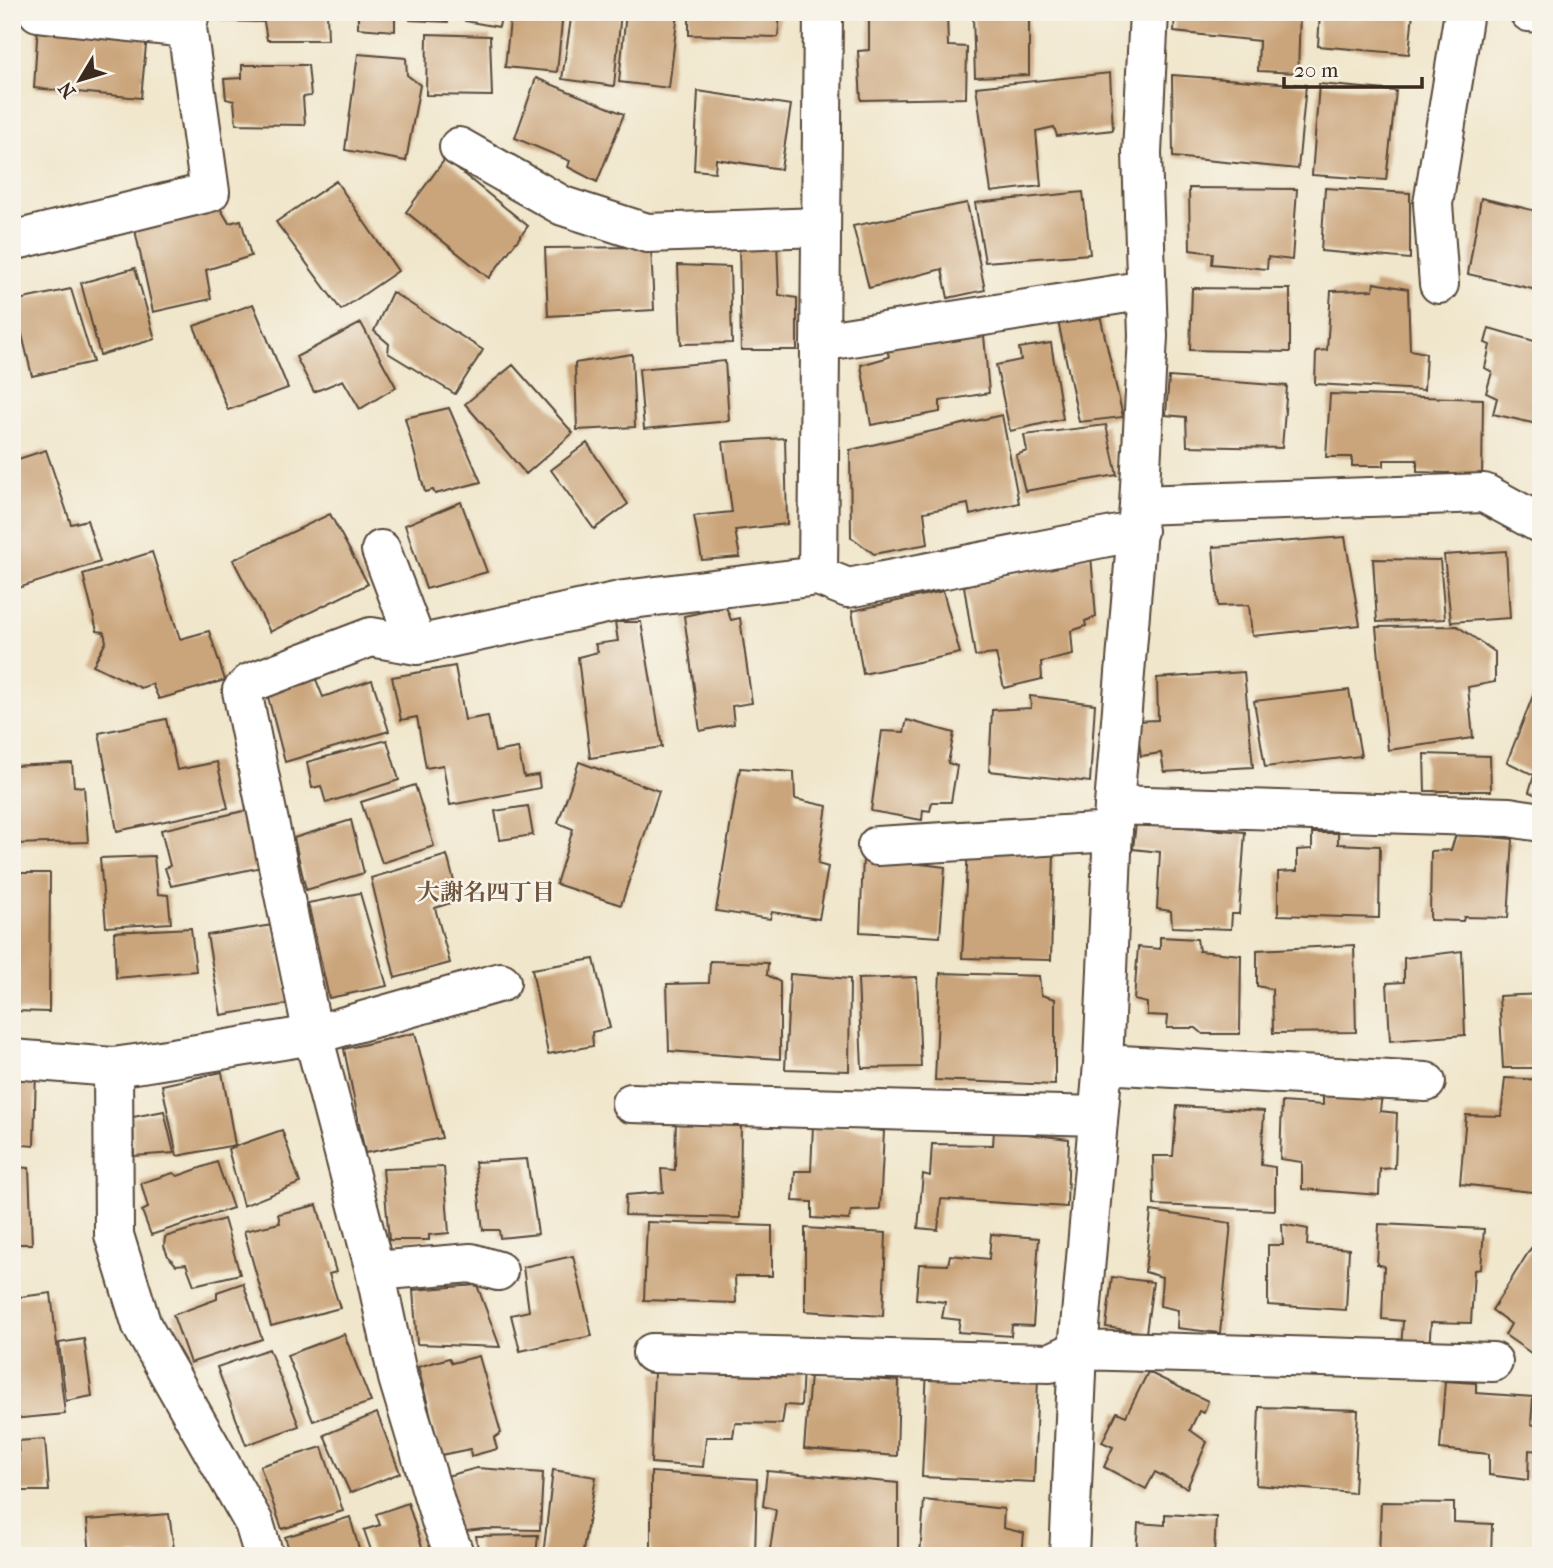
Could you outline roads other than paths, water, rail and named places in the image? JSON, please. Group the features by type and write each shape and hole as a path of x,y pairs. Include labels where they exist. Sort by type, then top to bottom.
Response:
{"street":[{"path":"12,241 210,192 189,20 38,12"},
{"path":"818,576 823,12"},
{"path":"1069,1556 1078,1350 1103,1064 1113,818 1138,518 1148,336 1142,153 1149,12"},
{"path":"1439,284 1433,204 1464,12"},
{"path":"1529,12 1541,13"},
{"path":"459,147 563,206 647,233 821,227"},
{"path":"820,342 1146,290"},
{"path":"455,1556 441,1521 398,1378 375,1271 313,1035 242,691 250,683 370,637 417,645 624,600 818,576 848,587 1138,518 1484,493 1541,524"},
{"path":"380,550 417,645"},
{"path":"877,846 1113,818 1509,817 1541,822"},
{"path":"12,1059 113,1067 313,1035 501,982"},
{"path":"1103,1064 1426,1082"},
{"path":"113,1067 114,1235 142,1326 254,1523 264,1556"},
{"path":"631,1103 1098,1116"},
{"path":"375,1271 471,1263 498,1271"},
{"path":"652,1353 1049,1363 1078,1350 1493,1362"}],"district":[{"name":"大謝名四丁目","path":"486,892"}]}
